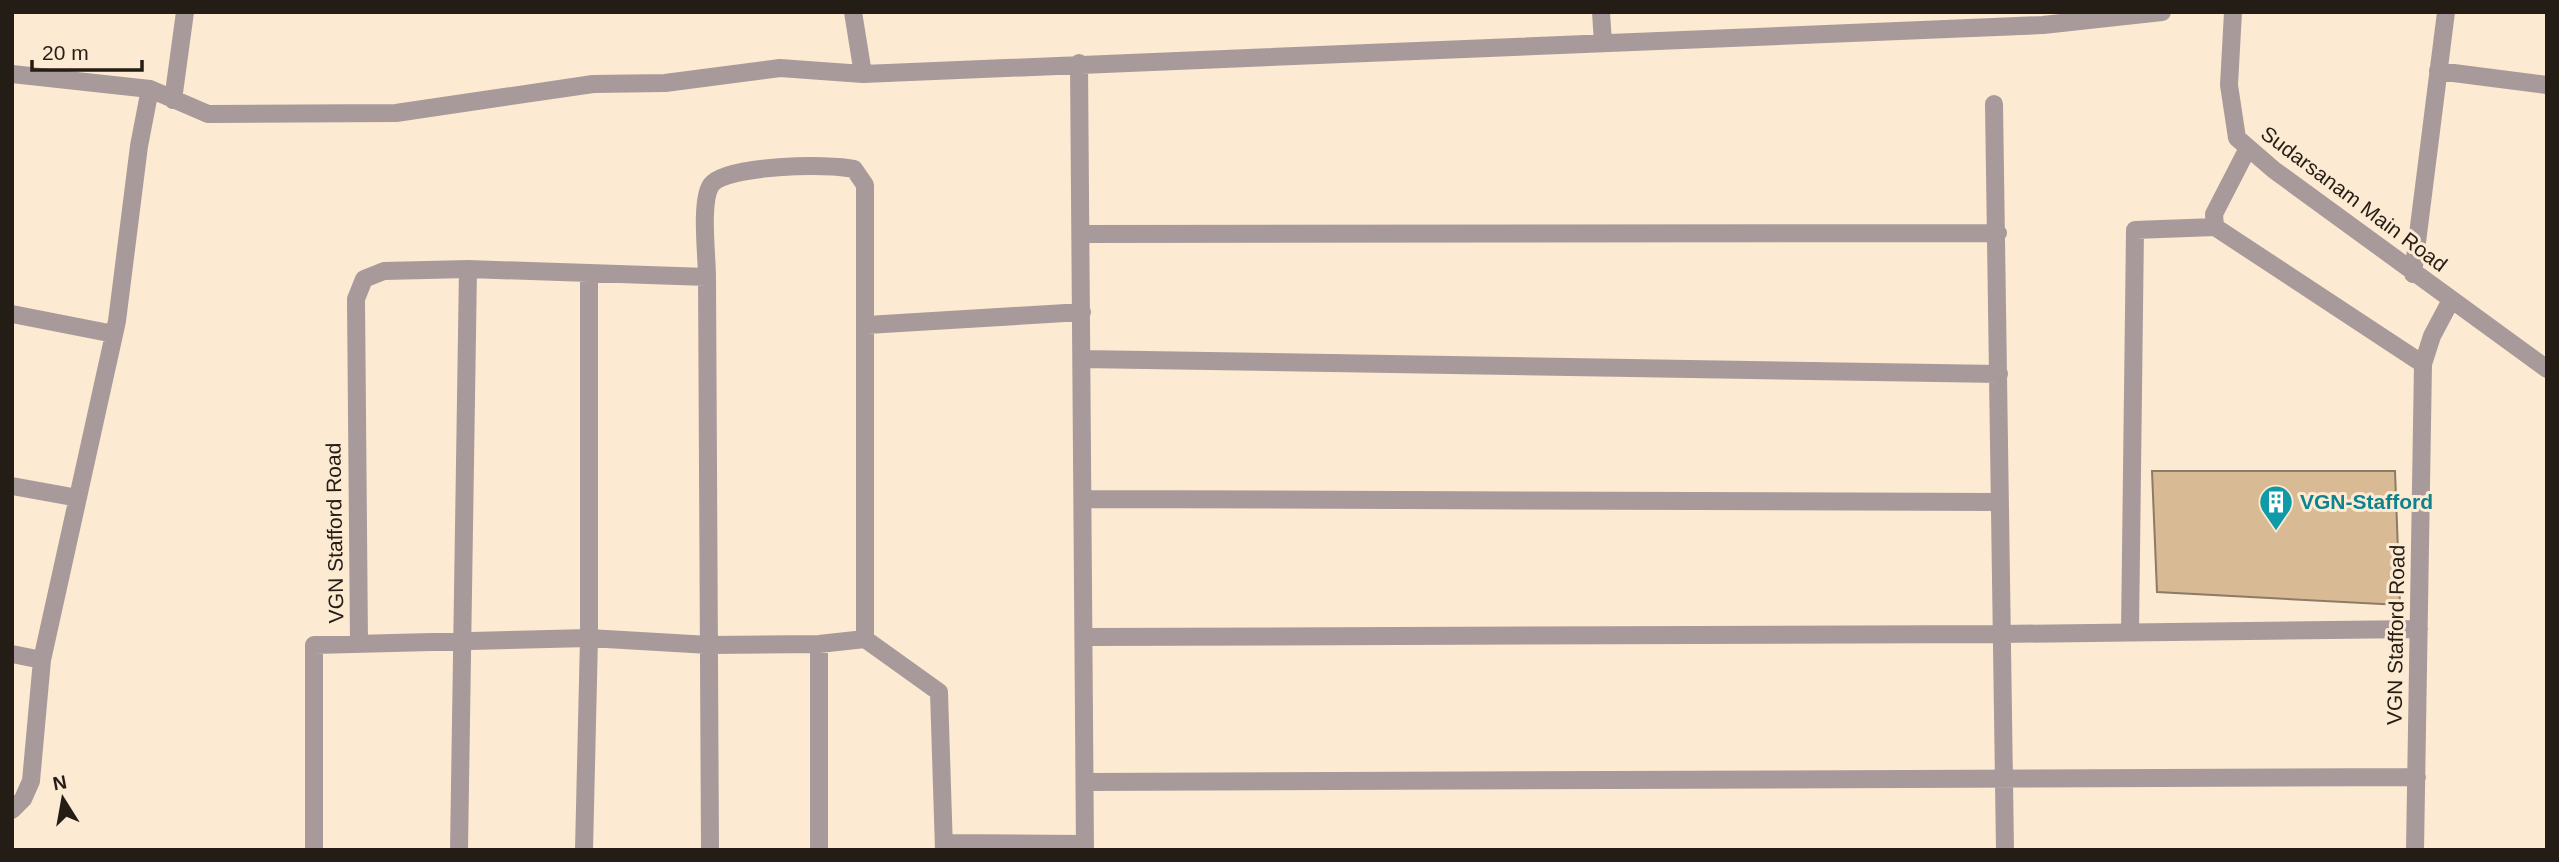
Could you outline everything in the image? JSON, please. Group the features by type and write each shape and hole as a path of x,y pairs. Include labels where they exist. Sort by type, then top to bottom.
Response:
{"street":[{"path":"173,100 185,12"},
{"path":"853,12 863,74"},
{"path":"1601,12 1602,43"},
{"path":"12,74 150,89 208,114 396,113 593,84 665,83 780,68 863,74 2043,25 2162,12"},
{"name":"Sudarsanam Main Road","path":"2233,12 2229,85 2237,138 2450,302 2547,369"},
{"path":"2413,274 2446,12"},
{"path":"359,643 589,638 709,645 818,644 865,639 939,692 944,846 1085,847 1079,64"},
{"path":"2438,71 2547,85"},
{"path":"12,810 23,799 31,781 42,660 114,334 139,146 150,89"},
{"path":"1994,104 2005,850"},
{"path":"2216,227 2214,214 2248,148"},
{"path":"710,850 706,196 712,183 729,173 835,164 854,169 865,185 865,639"},
{"path":"2130,632 2135,230 2216,227 2423,364"},
{"path":"1081,234 1998,233"},
{"path":"459,850 468,269"},
{"name":"VGN Stafford Road","path":"314,850 314,645 359,643 356,299 364,279 384,271 468,269 707,277"},
{"path":"584,850 589,638 589,272"},
{"name":"VGN Stafford Road","path":"2415,850 2423,364 2432,336 2450,302"},
{"path":"867,325 1082,312"},
{"path":"12,314 114,334"},
{"path":"1082,359 1999,374"},
{"path":"12,486 78,498"},
{"path":"1083,499 2000,502"},
{"path":"1084,636 2002,634 2419,628"},
{"path":"818,644 819,850"},
{"path":"12,654 42,660"},
{"path":"1085,782 2417,777"}],"building":[{"name":"VGN-Stafford","path":"2152,471 2395,471 2400,605 2157,592"}],"place":[{"name":"VGN-Stafford","path":"2276,532"}]}
